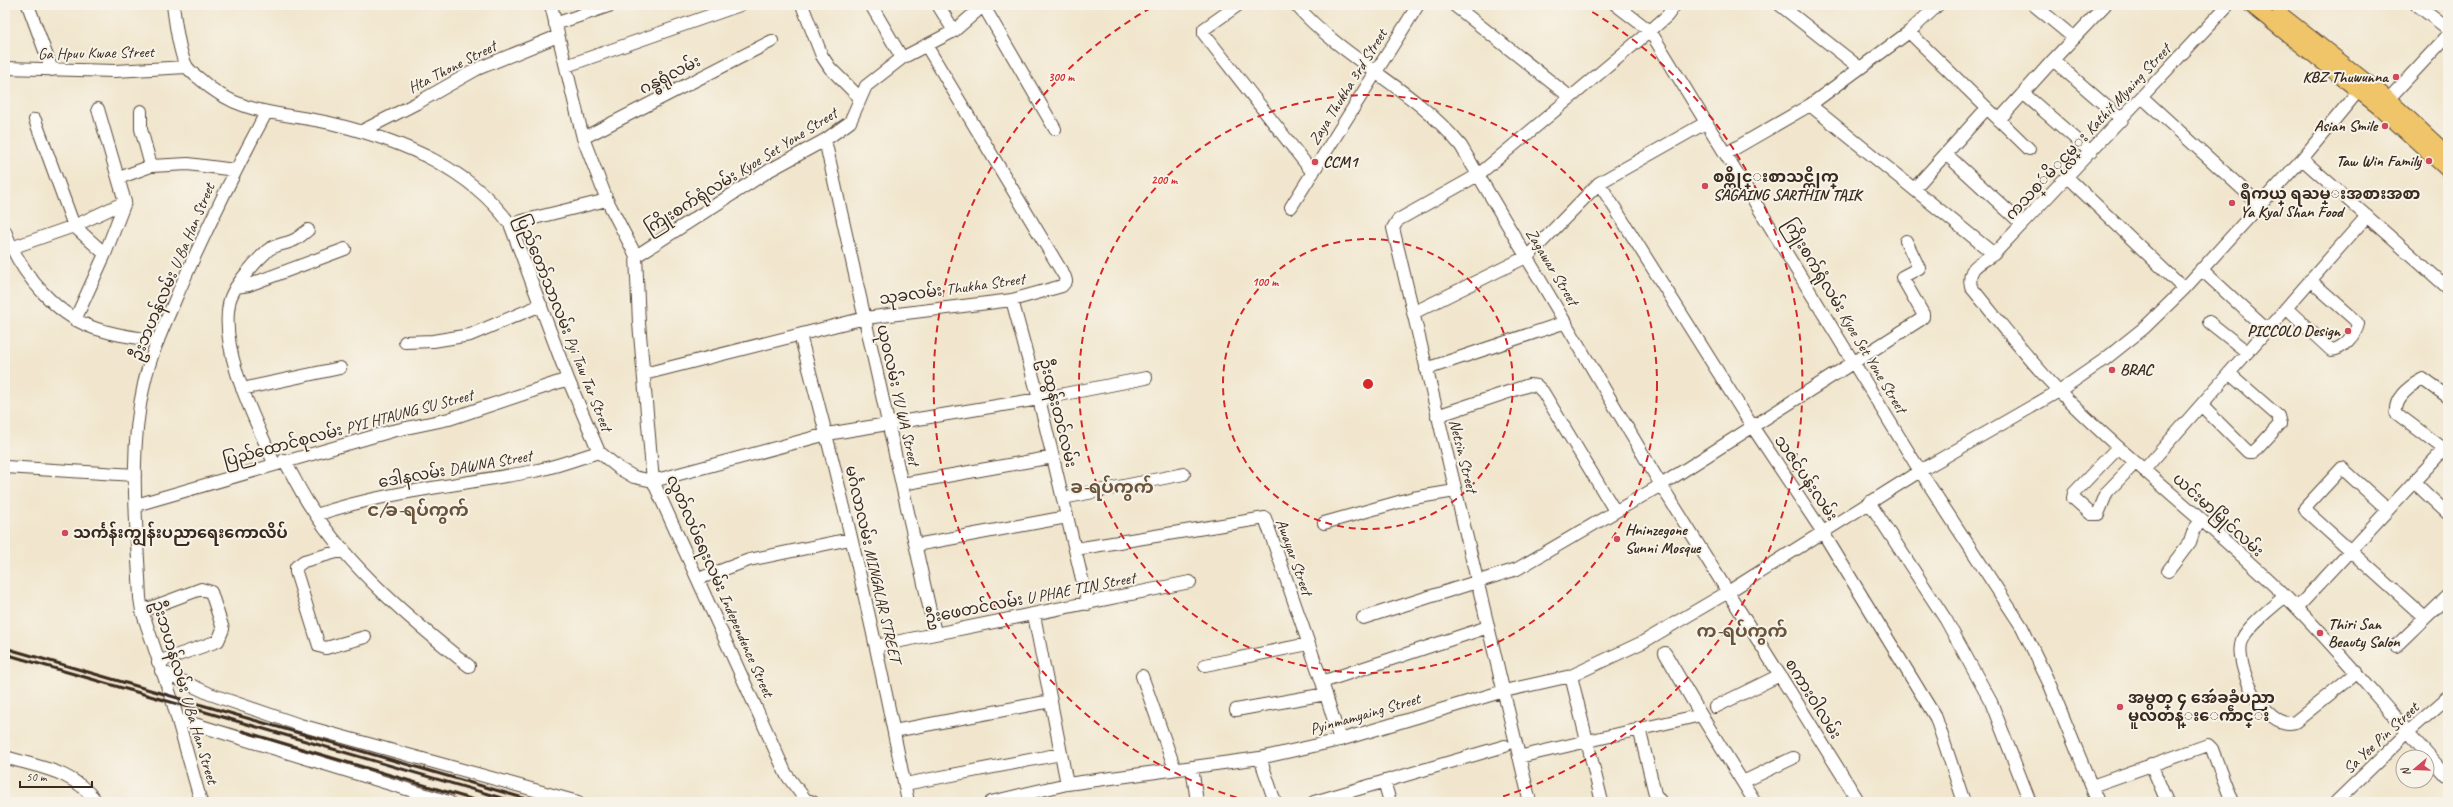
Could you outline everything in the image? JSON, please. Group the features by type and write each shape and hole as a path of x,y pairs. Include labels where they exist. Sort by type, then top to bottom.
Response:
{"main road":[{"path":"2259,6 2363,86 2448,155"},
{"path":"2384,104 2448,170"}],"street":[{"path":"28,5 52,70"},
{"path":"173,5 176,30 187,67"},
{"name":"လွတ်လပ်ရေးလမ်း Independence Street","path":"551,5 583,138 607,200 636,256 639,323 653,481 786,774 809,801"},
{"name":"Hta Thone Street","path":"362,131 419,102 477,69 611,5"},
{"path":"566,66 740,5"},
{"path":"802,5 822,56 830,68 860,98"},
{"path":"871,5 902,58"},
{"path":"938,5 954,31"},
{"path":"983,5 1055,129"},
{"name":"ကြိုးစက်ရုံလမ်း Kyoe Set Yone Street","path":"636,256 770,170 825,140 850,122 866,86 902,58 954,31 983,5"},
{"path":"1238,5 1204,29 1204,34 1313,173"},
{"name":"Zagawar Street","path":"1296,5 1325,34 1377,71 1436,118 1461,146 1528,256 1661,485 1728,592"},
{"name":"Zaya Thukha 3rd Street","path":"1291,206 1418,5"},
{"path":"1454,5 1570,96"},
{"name":"ကြိုးစက်ရုံလမ်း Kyoe Set Yone Street","path":"1616,5 1650,31 1727,153 1920,471 2022,627 2050,685 2098,802"},
{"path":"1478,175 1570,96 1650,31 1675,5"},
{"path":"1780,5 1860,68"},
{"path":"2034,5 2074,38"},
{"path":"1999,120 2053,60 2106,5"},
{"name":"ကသစ္ဴမိႂင္လမ္း Kathit Myaing Street","path":"1969,277 1972,269 1994,254 2122,120 2228,5"},
{"path":"2417,5 2448,29"},
{"path":"1727,153 1810,104 1908,32 1933,7"},
{"path":"1908,32 2029,150"},
{"path":"2384,104 2448,35"},
{"name":"ဂန္ဓရုံလမ်း","path":"583,138 772,41"},
{"name":"သုခလမ်း Thukha Street","path":"644,374 865,318 1012,300 1062,286 1065,277 926,45"},
{"path":"2053,60 2122,120"},
{"name":"Ga Hpuu Kwae Street","path":"5,68 115,71 187,67"},
{"name":"ပြည်တော်သာလမ်း Pyi Taw Tar Street","path":"187,67 209,88 242,106 266,114 336,124 392,140 461,174 495,203 510,224 568,379 598,452 629,474 653,481"},
{"name":"Pyinmamyaing Street","path":"991,802 1067,784 1260,758 1340,740 1504,691 1571,676 1643,642 1728,592 1920,471 2059,391 2104,360 2144,328 2202,269 2302,158 2363,86"},
{"path":"2023,93 2091,152"},
{"path":"2142,98 2260,205"},
{"path":"1810,104 1994,254"},
{"path":"1914,189 1987,108"},
{"path":"75,320 106,254 126,202 98,109"},
{"path":"141,111 140,129 151,166"},
{"name":"ဦးဘဟန်လမ်း U Ba Han Street","path":"201,802 178,718 159,667 142,611 136,505 135,455 144,384 158,341 194,255 235,170 266,114"},
{"path":"35,120 74,226 106,254"},
{"path":"1413,313 1528,256 1599,183 1707,122"},
{"name":"ယုဝလမ်း YU WA Street","path":"825,140 935,633"},
{"path":"1946,154 2022,224"},
{"path":"2302,158 2448,288"},
{"path":"119,178 151,166 188,164 235,170"},
{"name":"Netsin Street","path":"1478,175 1398,220 1393,228 1530,802"},
{"path":"2067,177 2184,288"},
{"name":"သဇင်ပန်းလမ်း","path":"1599,183 1752,426 1822,532 1936,718 1964,802"},
{"path":"510,224 607,200"},
{"path":"11,248 74,226 126,202"},
{"path":"2118,447 2074,493 2073,498 2091,514 2098,514 2107,492 2139,466 2201,405 2367,216"},
{"path":"308,230 296,239 268,250 236,287 229,303 228,325 233,359 242,390 279,462 316,515 344,550 389,598 469,666"},
{"path":"5,231 11,248 20,264 45,293 75,320 103,331 158,341"},
{"path":"1363,618 1517,569 1661,485 1924,317 1902,277 1919,268 1906,241"},
{"path":"236,287 249,285 345,248"},
{"path":"2202,269 2267,330"},
{"name":"ယင်းမာမြိုင်လမ်း","path":"1969,277 1971,287 2059,391 2118,447 2285,596 2357,672 2407,733 2448,777"},
{"path":"2286,308 2331,350 2341,347 2357,330 2358,324 2354,319 2310,280"},
{"name":"ဦးထွန်းတင်လမ်း","path":"1012,300 1039,399 1088,604"},
{"path":"405,342 433,341 470,335 541,305"},
{"path":"1426,369 1566,322"},
{"path":"2209,322 2247,352"},
{"name":"မင်္ဂလာလမ်း MINGALAR STREET","path":"800,335 827,434 850,539 876,646 908,802"},
{"path":"242,390 340,368"},
{"path":"2201,405 2248,452 2253,452 2257,449 2280,424 2278,416 2229,373"},
{"path":"653,481 827,434 1039,399 1146,378"},
{"name":"ပြည်ထောင်စုလမ်း PYI HTAUNG SU Street","path":"136,505 392,430 449,419 568,379"},
{"path":"2297,608 2446,447 2396,413 2395,406 2398,400 2423,379 2448,397"},
{"path":"1437,416 1529,385 1537,386 1543,392 1615,511"},
{"name":"ဒေါနလမ်း DAWNA Street","path":"316,515 338,507 536,471 598,452"},
{"path":"902,484 1053,457"},
{"path":"5,467 135,475"},
{"path":"2388,510 2342,468 2307,504 2307,512 2425,618"},
{"path":"1063,498 1184,474"},
{"path":"2414,482 2448,514"},
{"path":"1324,523 1413,498 1455,491"},
{"path":"1870,502 1946,620 1991,702 2030,802"},
{"path":"916,545 1067,517"},
{"name":"Awayar Street","path":"1076,549 1265,518 1324,688 1340,740"},
{"path":"2168,571 2190,542 2194,530 2201,520"},
{"path":"698,579 749,560 850,539"},
{"path":"344,550 304,561 296,566 296,572 319,646 326,648 365,637"},
{"name":"ဦးဖေတင်လမ်း U PHAE TIN Street","path":"876,646 1190,582"},
{"path":"142,611 201,589 207,589 211,592 223,629 218,641 159,667"},
{"name":"စကားဝါလမ်း","path":"1728,592 1859,802"},
{"path":"2285,596 2247,632 2242,640 2240,651 2241,665 2251,687 2268,713 2277,721 2290,724 2295,722 2357,672"},
{"path":"2396,646 2448,596"},
{"path":"1034,615 1067,784"},
{"path":"1236,710 1324,688 1488,627"},
{"path":"1205,665 1308,644"},
{"path":"1665,653 1755,802"},
{"path":"159,667 210,694 300,725 578,802"},
{"path":"1715,707 1780,675"},
{"path":"1142,676 1175,769"},
{"path":"1571,676 1602,802"},
{"name":"Sa Yee Pin Street","path":"2336,802 2407,733 2448,697"},
{"path":"894,731 1051,701"},
{"path":"1519,757 1701,714"},
{"path":"178,718 449,802"},
{"path":"1639,728 1655,794 1661,802"},
{"path":"2092,786 2208,745 2212,749 2232,802"},
{"path":"1314,802 1505,746"},
{"path":"905,784 1061,754"},
{"path":"5,757 70,776 87,789 97,802"},
{"path":"1260,758 1275,802"},
{"path":"1743,782 1793,758"},
{"path":"2151,764 2167,802"},
{"path":"1192,766 1197,802"},
{"path":"1384,781 1390,802"}],"railway":[{"path":"5,648 537,802"},
{"path":"5,654 516,802"},
{"path":"242,731 481,802"}],"place":[{"name":"KBZ Thuwunna","path":"2396,77"},
{"name":"Asian Smile","path":"2385,126"},
{"name":"Taw Win Family","path":"2429,161"},
{"name":"CCM1","path":"1315,162"},
{"name":"စစ္ကိုင္းစာသင္တိုက္ SAGAING SARTHIN TAIK","path":"1705,186"},
{"name":"ရဳကယ္ ရႀမ္းအစားအစာ Ya Kyal Shan Food","path":"2232,203"},
{"name":"PICCOLO Design","path":"2348,331"},
{"name":"BRAC","path":"2112,370"},
{"name":"သင်္ကန်းကျွန်းပညာရေးကောလိပ်","path":"65,533"},
{"name":"Hninzegone Sunni Mosque","path":"1617,539"},
{"name":"Thiri San Beauty Salon","path":"2320,633"},
{"name":"အမွတ္ ၄ အေဴခခံပညာ မူလတန္းေကဵာင္း","path":"2120,707"}],"district":[{"name":"ခ-ရပ်ကွက်","path":"1112,487"},
{"name":"င/ခ-ရပ်ကွက်","path":"418,510"},
{"name":"က-ရပ်ကွက်","path":"1742,631"}]}
